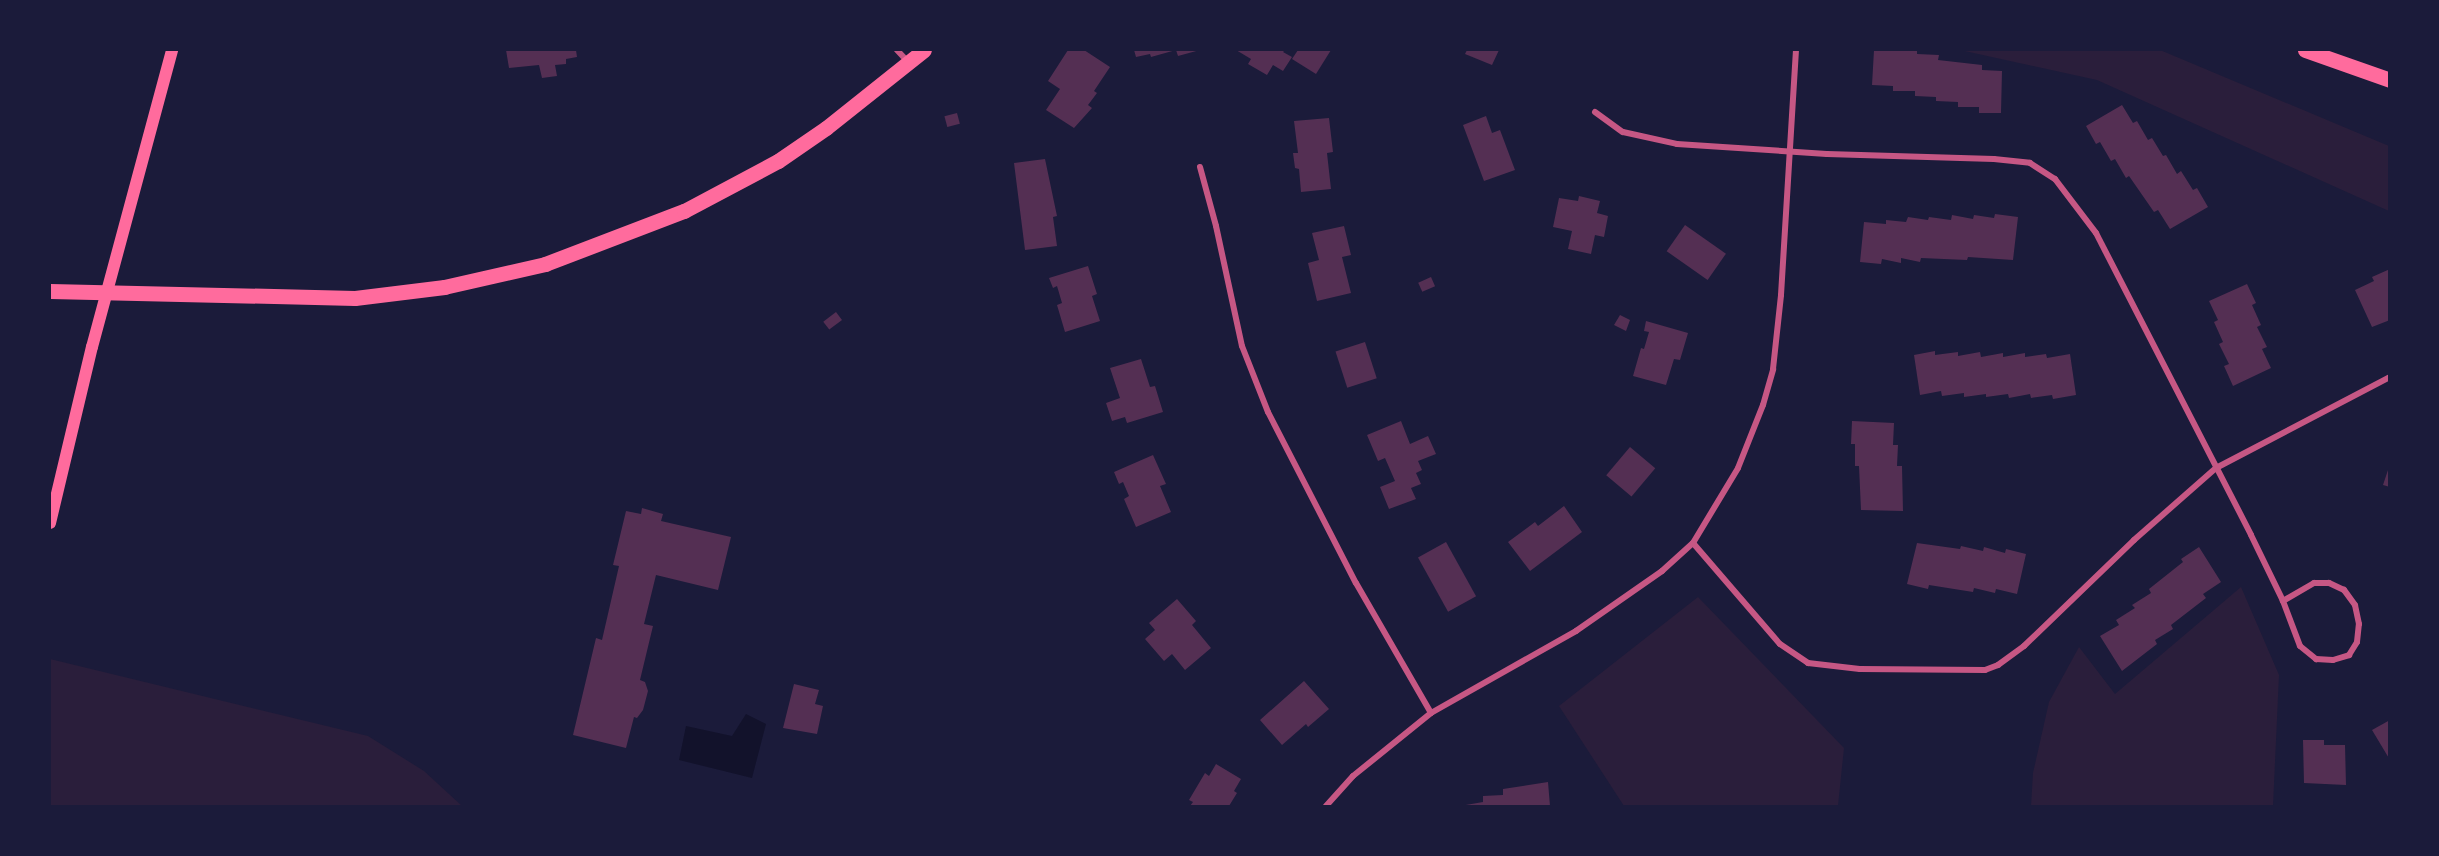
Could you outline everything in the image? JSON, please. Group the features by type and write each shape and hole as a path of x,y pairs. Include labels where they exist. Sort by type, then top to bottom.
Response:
{"main road":[{"path":"50,523 172,50"},
{"path":"50,291 356,297 444,287 545,264 684,211 741,182 778,161 826,128 924,50"},
{"path":"2305,50 2390,80"}],"street":[{"path":"897,50 908,63"},
{"path":"1326,807 1353,776 1431,713 1576,631 1662,571 1693,543 1738,468 1763,405 1773,369 1781,295 1796,50"},
{"path":"1595,112 1623,132 1677,144 2030,163 2055,179 2096,233 2283,601 2300,646 2316,659 2333,660 2349,655 2357,642 2359,624 2355,605 2344,590 2329,583 2314,583 2283,601"},
{"path":"1200,167 1216,225 1242,346 1268,412 1356,583 1431,713"},
{"path":"1693,543 1780,644 1808,663 1860,669 1985,670 1998,665 2024,646 2139,535 2216,468 2390,377"}],"shaded area":[{"path":"1960,50 2160,50 2389,146 2389,211 2097,80"},
{"path":"2241,587 2279,675 2273,806 2031,806 2033,773 2049,702 2079,647 2115,694"},
{"path":"1698,597 1844,748 1838,806 1624,806 1559,706"},
{"path":"50,659 368,736 424,771 462,806 50,806"},
{"path":"746,714 766,724 752,778 679,760 686,726 732,736"}],"building":[{"path":"506,50 576,50 577,57 566,59 566,64 555,65 557,76 542,78 539,65 509,68"},
{"path":"1068,50 1084,50 1110,67 1094,91 1097,93 1088,105 1092,108 1074,128 1046,110 1060,89 1048,81"},
{"path":"1134,50 1176,50 1151,57 1150,54 1136,57"},
{"path":"1176,50 1200,50 1178,56"},
{"path":"1236,50 1285,50 1283,52 1292,57 1283,71 1273,65 1267,75 1248,64 1251,59"},
{"path":"1298,50 1331,50 1316,74 1292,59"},
{"path":"1467,50 1499,50 1492,65 1465,54"},
{"path":"1874,50 1917,50 1917,54 1939,55 1938,60 1982,65 1982,70 2002,71 2001,113 1979,113 1979,107 1958,107 1958,102 1936,101 1936,97 1915,96 1915,91 1893,91 1893,86 1872,85"},
{"path":"2122,105 2133,123 2137,121 2148,140 2152,138 2163,156 2166,155 2177,174 2181,171 2193,190 2197,188 2208,207 2170,229 2158,210 2154,212 2129,176 2126,178 2115,159 2111,161 2100,142 2096,144 2086,126"},
{"path":"957,113 960,124 947,127 944,116"},
{"path":"1486,116 1492,133 1500,130 1515,170 1484,181 1463,125"},
{"path":"1329,118 1333,152 1327,153 1331,189 1301,192 1299,169 1295,168 1293,153 1298,153 1294,121"},
{"path":"1045,159 1057,216 1053,217 1057,246 1025,250 1014,163"},
{"path":"1579,196 1600,201 1597,213 1608,216 1604,237 1595,235 1591,254 1568,249 1572,231 1553,227 1559,198 1578,201"},
{"path":"1995,214 2018,217 2013,260 1968,257 1967,260 1921,258 1920,262 1901,258 1901,263 1882,259 1881,264 1860,262 1864,222 1886,224 1886,220 1906,222 1908,217 1951,220 1952,215 1973,219 1974,215 1994,218"},
{"path":"1685,225 1726,254 1708,280 1667,251"},
{"path":"1344,226 1351,255 1342,257 1351,293 1317,301 1308,263 1319,260 1312,233"},
{"path":"1088,266 1097,294 1092,296 1100,321 1065,332 1057,305 1062,303 1057,286 1053,288 1049,278"},
{"path":"2390,269 2390,320 2372,327 2355,290 2374,281 2372,277"},
{"path":"1431,277 1435,286 1422,292 1418,283"},
{"path":"2247,284 2256,303 2252,305 2261,325 2257,327 2267,347 2262,349 2271,368 2233,386 2224,366 2229,364 2219,344 2223,342 2214,322 2218,320 2209,301"},
{"path":"836,312 842,320 829,330 823,322"},
{"path":"1620,315 1630,320 1626,331 1614,325"},
{"path":"1646,321 1688,333 1680,360 1674,359 1666,385 1633,376 1641,348 1644,349 1649,332 1644,331"},
{"path":"1365,342 1377,378 1347,388 1336,352"},
{"path":"1935,351 1935,355 1958,352 1958,356 1980,352 1981,357 2003,353 2003,357 2025,353 2025,357 2046,354 2047,358 2070,354 2076,395 2053,399 2052,395 2031,398 2030,394 2009,398 2008,394 1964,397 1964,393 1942,396 1941,391 1920,395 1914,355"},
{"path":"1141,359 1150,387 1155,386 1163,412 1127,423 1125,417 1112,421 1106,403 1120,398 1110,368"},
{"path":"1401,421 1410,444 1428,436 1436,454 1418,461 1422,470 1416,473 1421,484 1411,488 1416,499 1389,509 1380,487 1395,481 1385,458 1378,461 1367,435"},
{"path":"1852,421 1894,423 1893,445 1898,445 1897,466 1902,466 1903,511 1861,510 1859,466 1855,466 1855,444 1851,444"},
{"path":"1630,447 1655,468 1631,497 1606,475"},
{"path":"1153,455 1166,484 1160,486 1171,512 1136,527 1124,499 1129,496 1123,482 1119,484 1114,472"},
{"path":"2390,467 2390,487 2383,485"},
{"path":"1564,506 1582,532 1530,571 1508,542 1535,522 1538,526"},
{"path":"642,508 663,514 661,521 731,537 718,590 656,575 644,624 653,626 640,680 645,682 648,691 643,710 637,718 634,717 626,748 573,735 596,638 602,640 619,566 613,565 626,511 641,514"},
{"path":"1446,542 1476,596 1448,612 1418,558"},
{"path":"1917,543 1960,549 1961,546 1983,551 1984,547 2005,553 2006,549 2026,554 2017,594 1996,589 1995,593 1974,588 1973,592 1929,585 1928,589 1907,584"},
{"path":"2199,547 2221,582 2203,594 2206,598 2171,625 2173,629 2155,640 2157,644 2122,671 2100,636 2119,625 2116,620 2135,608 2132,605 2151,593 2149,589 2183,562 2181,559"},
{"path":"1177,599 1196,621 1192,625 1211,648 1185,670 1172,654 1164,661 1145,639 1155,630 1149,623"},
{"path":"1304,681 1329,709 1308,727 1306,724 1282,745 1260,720"},
{"path":"794,684 819,690 815,704 823,706 817,734 783,728"},
{"path":"2390,720 2390,760 2372,730"},
{"path":"2303,740 2324,740 2324,745 2345,745 2346,785 2304,783"},
{"path":"1216,764 1241,779 1234,791 1237,793 1229,806 1190,806 1193,802 1189,800 1205,773 1209,776"},
{"path":"1548,782 1550,806 1460,806 1483,802 1483,796 1503,795 1503,789"}]}
